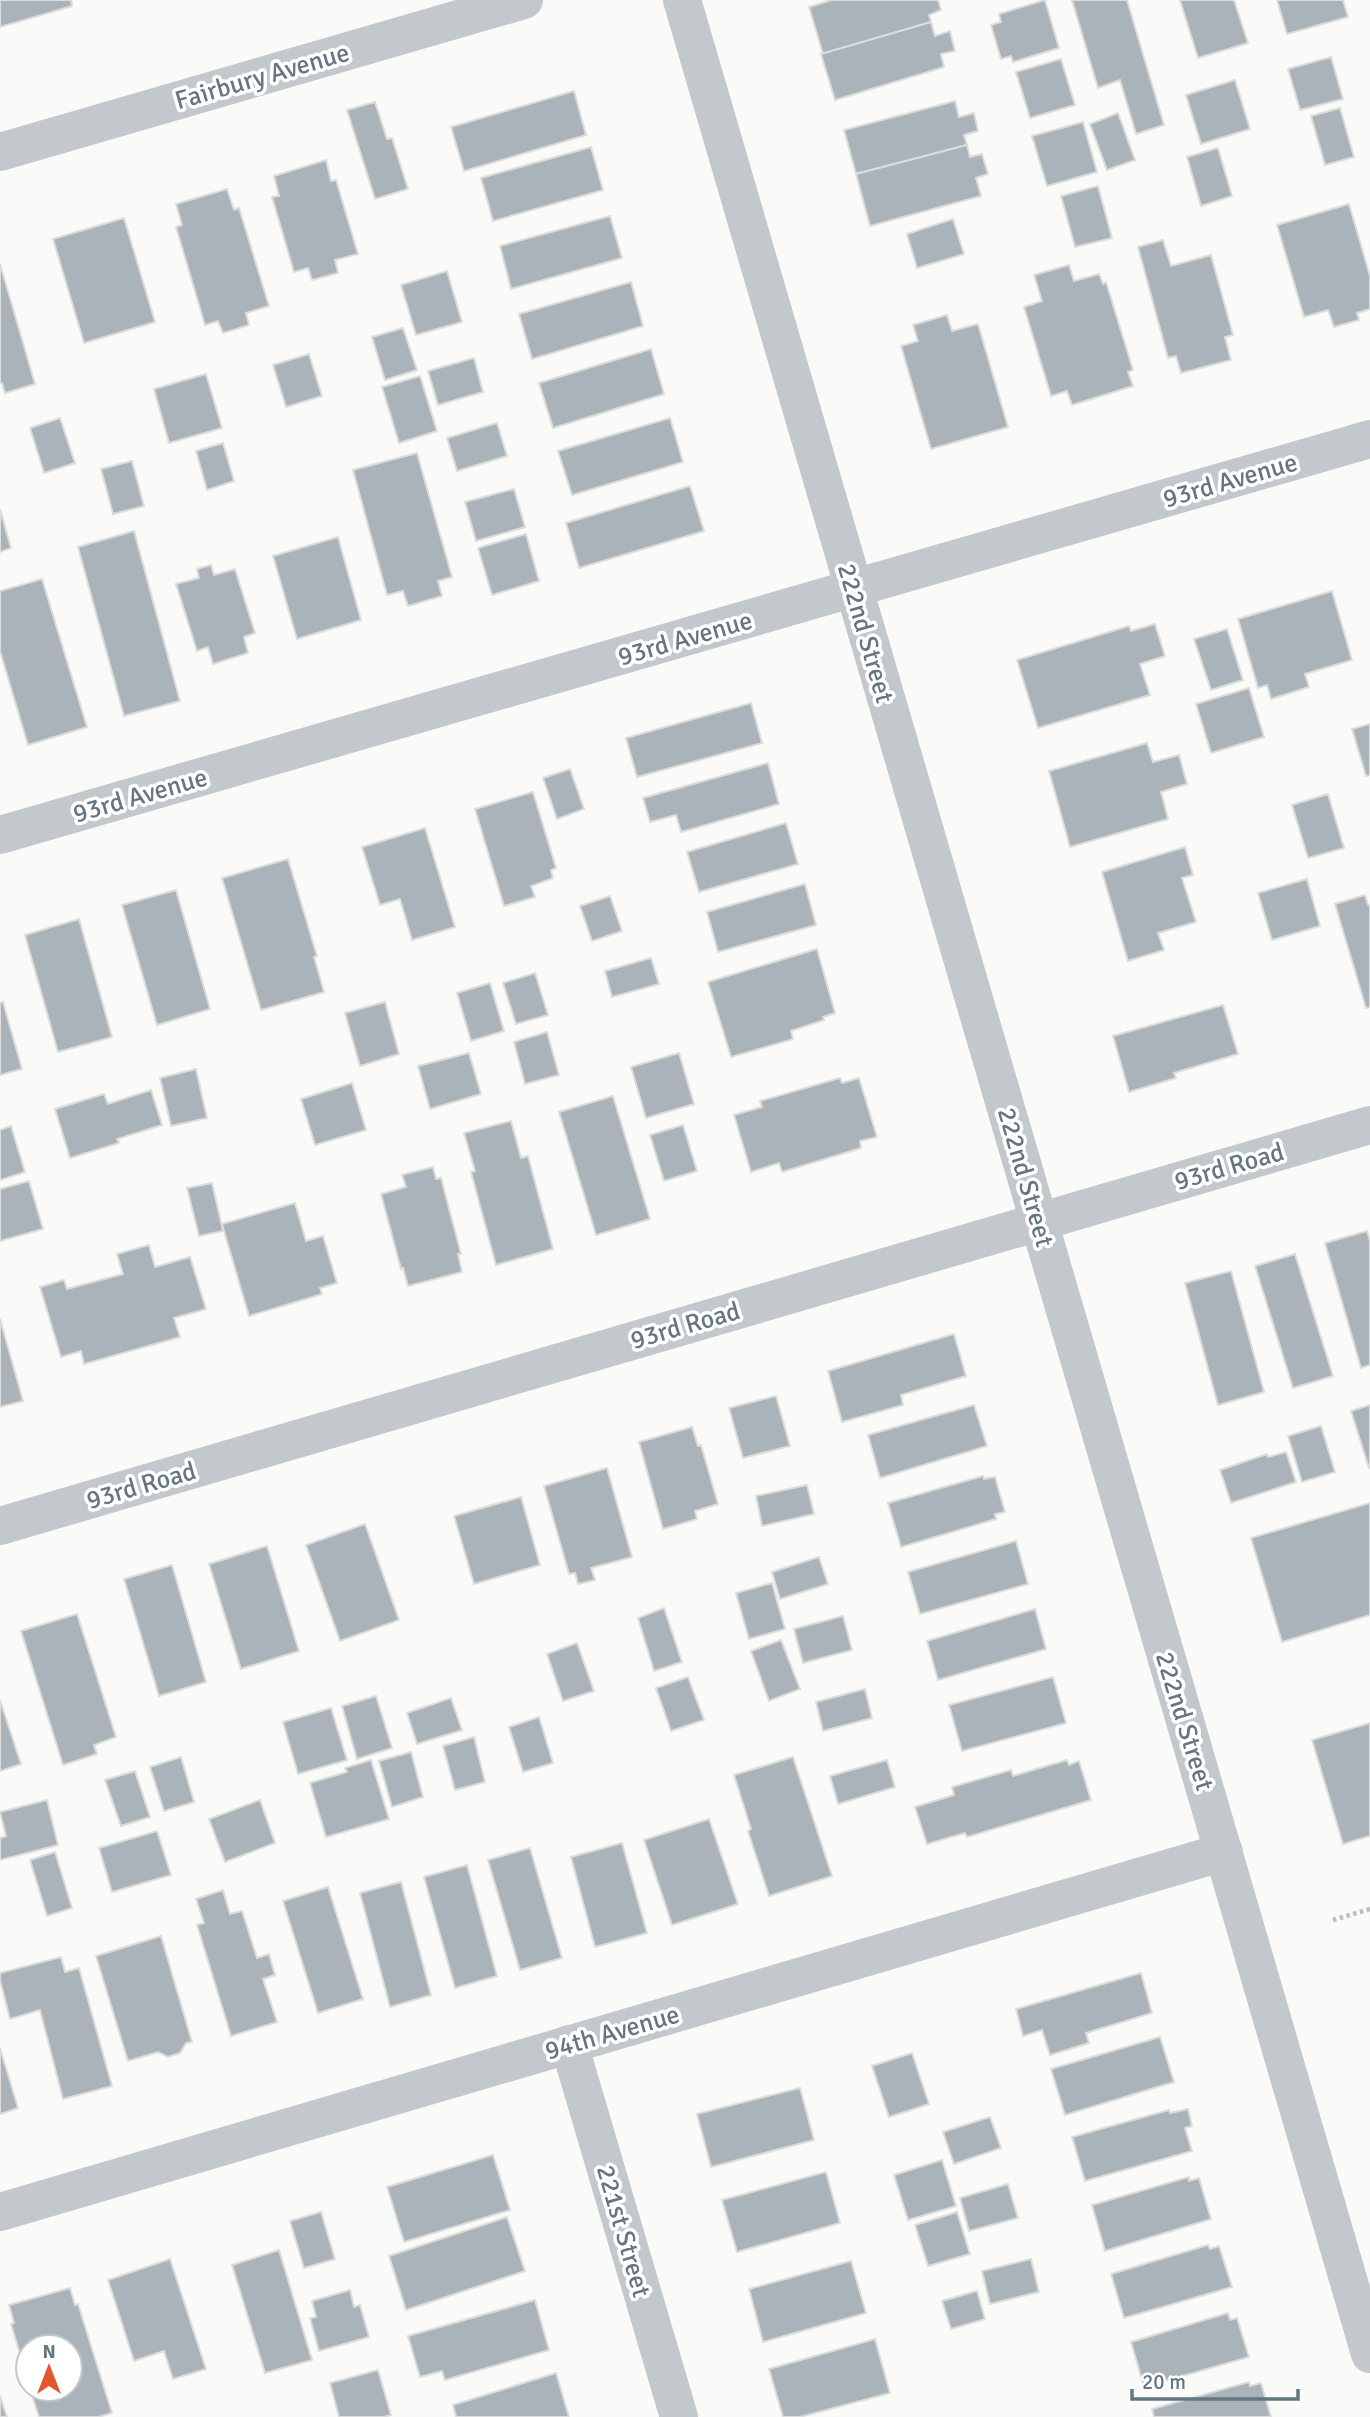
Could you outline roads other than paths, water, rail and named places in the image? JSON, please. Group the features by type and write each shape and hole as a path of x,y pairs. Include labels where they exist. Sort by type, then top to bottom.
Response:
{"street":[{"name":"Fairbury Avenue","path":"0,152 524,0"},
{"name":"222nd Street","path":"682,0 1370,2354"},
{"name":"93rd Avenue","path":"0,835 1370,439"},
{"name":"93rd Road","path":"0,1526 1370,1125"},
{"name":"94th Avenue","path":"0,2212 1224,1852"},
{"name":"221st Street","path":"569,2044 679,2417"}]}
